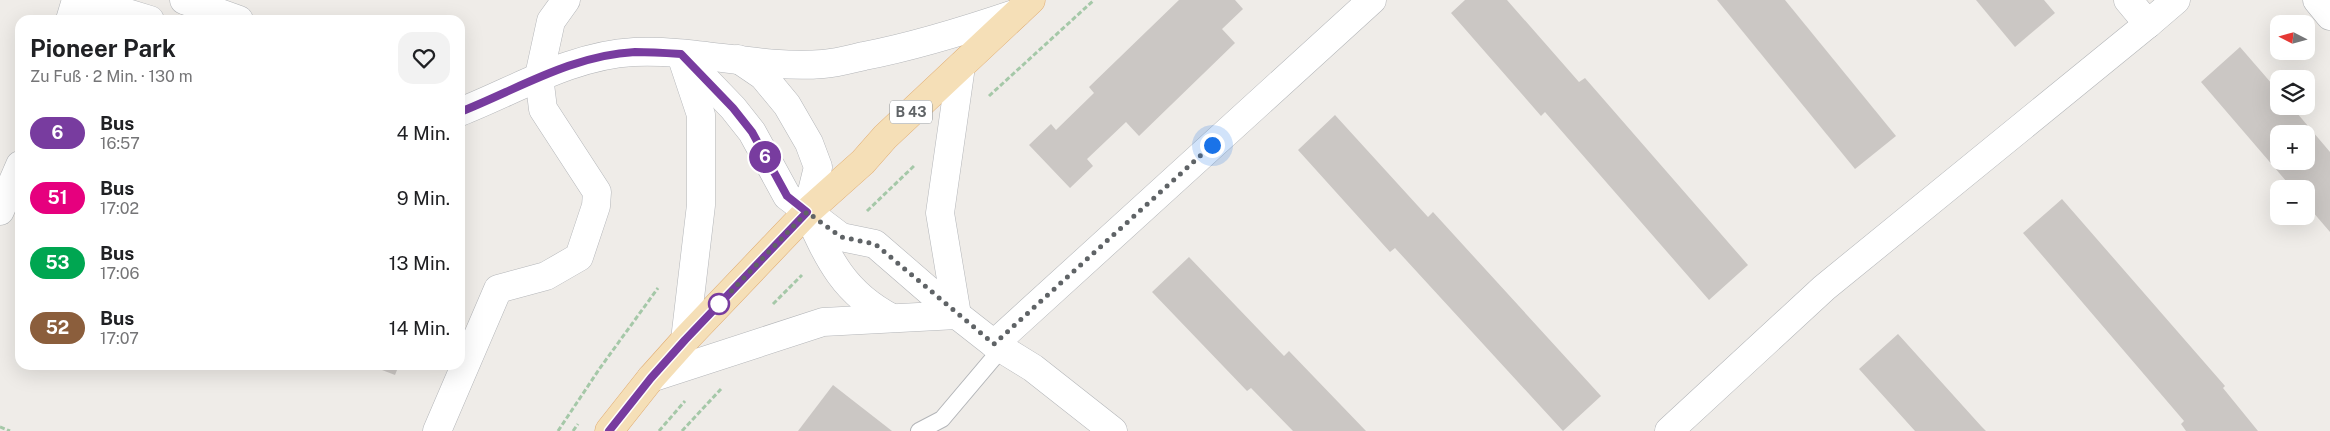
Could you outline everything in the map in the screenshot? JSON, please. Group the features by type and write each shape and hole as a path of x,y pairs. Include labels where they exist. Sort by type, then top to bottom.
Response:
{"main road":[{"name":"B 43","path":"609,431 651,378 685,340 807,212 863,162 885,137 1024,6"}],"street":[{"path":"72,15 76,0"},
{"path":"84,0 134,15"},
{"path":"184,0 226,15"},
{"path":"465,366 498,289 546,276 579,257 596,206 597,192 543,109 539,76 551,21 566,0"},
{"path":"998,346 1372,0"},
{"path":"2128,0 2148,24"},
{"path":"1669,431 1824,288 2176,0"},
{"path":"2317,0 2330,16"},
{"path":"465,110 501,96 539,76 596,59 634,52 824,64 885,52 948,35 1024,6"},
{"path":"681,54 733,108 752,132 787,196 841,237 875,244 957,315 998,346 1033,368 1112,431"},
{"path":"681,54 701,115 701,205 685,340"},
{"path":"738,59 763,76 769,83 787,105 809,143 818,167 807,212 825,252 847,285 874,308 892,318"},
{"path":"957,315 940,213 961,66"},
{"path":"465,94 501,96"},
{"path":"0,211 15,176"},
{"path":"651,378 823,322 957,315"},
{"path":"437,431 463,370"}],"lane":[{"path":"919,431 942,419 998,346"}],"path":[{"path":"558,431 600,368 664,280"},
{"path":"682,431 723,388"},
{"path":"0,427 10,431"}],"building":[{"path":"1179,0 1235,0 1243,9 1222,29 1235,43 1139,136 1126,122 1087,159 1093,166 1070,188 1029,145 1051,124 1056,130 1094,93 1089,87"},
{"path":"1465,0 1507,0 1579,82 1585,78 1748,265 1709,300 1545,112 1541,116 1451,13"},
{"path":"1717,0 1785,0 1896,136 1855,169"},
{"path":"1976,0 2044,0 2055,13 2015,47"},
{"path":"2240,47 2270,82 2270,115 2299,115 2307,125 2270,125 2270,162 2201,82"},
{"path":"1335,115 1428,217 1433,212 1601,396 1563,431 1395,248 1390,252 1298,150"},
{"path":"2315,134 2330,152 2330,232 2315,214 2315,180 2285,180 2277,170 2315,170"},
{"path":"2062,199 2225,386 2223,388 2258,431 2186,431 2181,424 2184,421 2023,233"},
{"path":"1189,257 1284,356 1289,351 1366,431 1293,431 1251,388 1247,391 1152,292"},
{"path":"1898,334 1986,431 1915,431 1859,369"},
{"path":"382,370 397,370 395,375"},
{"path":"833,385 892,431 798,431"}],"bus line":[{"name":"6","path":"465,110 501,96 539,76 596,59 634,52 681,54 719,90 752,132 787,196 807,212 685,340 651,378 609,431"}],"route":[{"path":"719,304 807,212 841,237 875,244 957,315 994,344 1212,145"}]}
